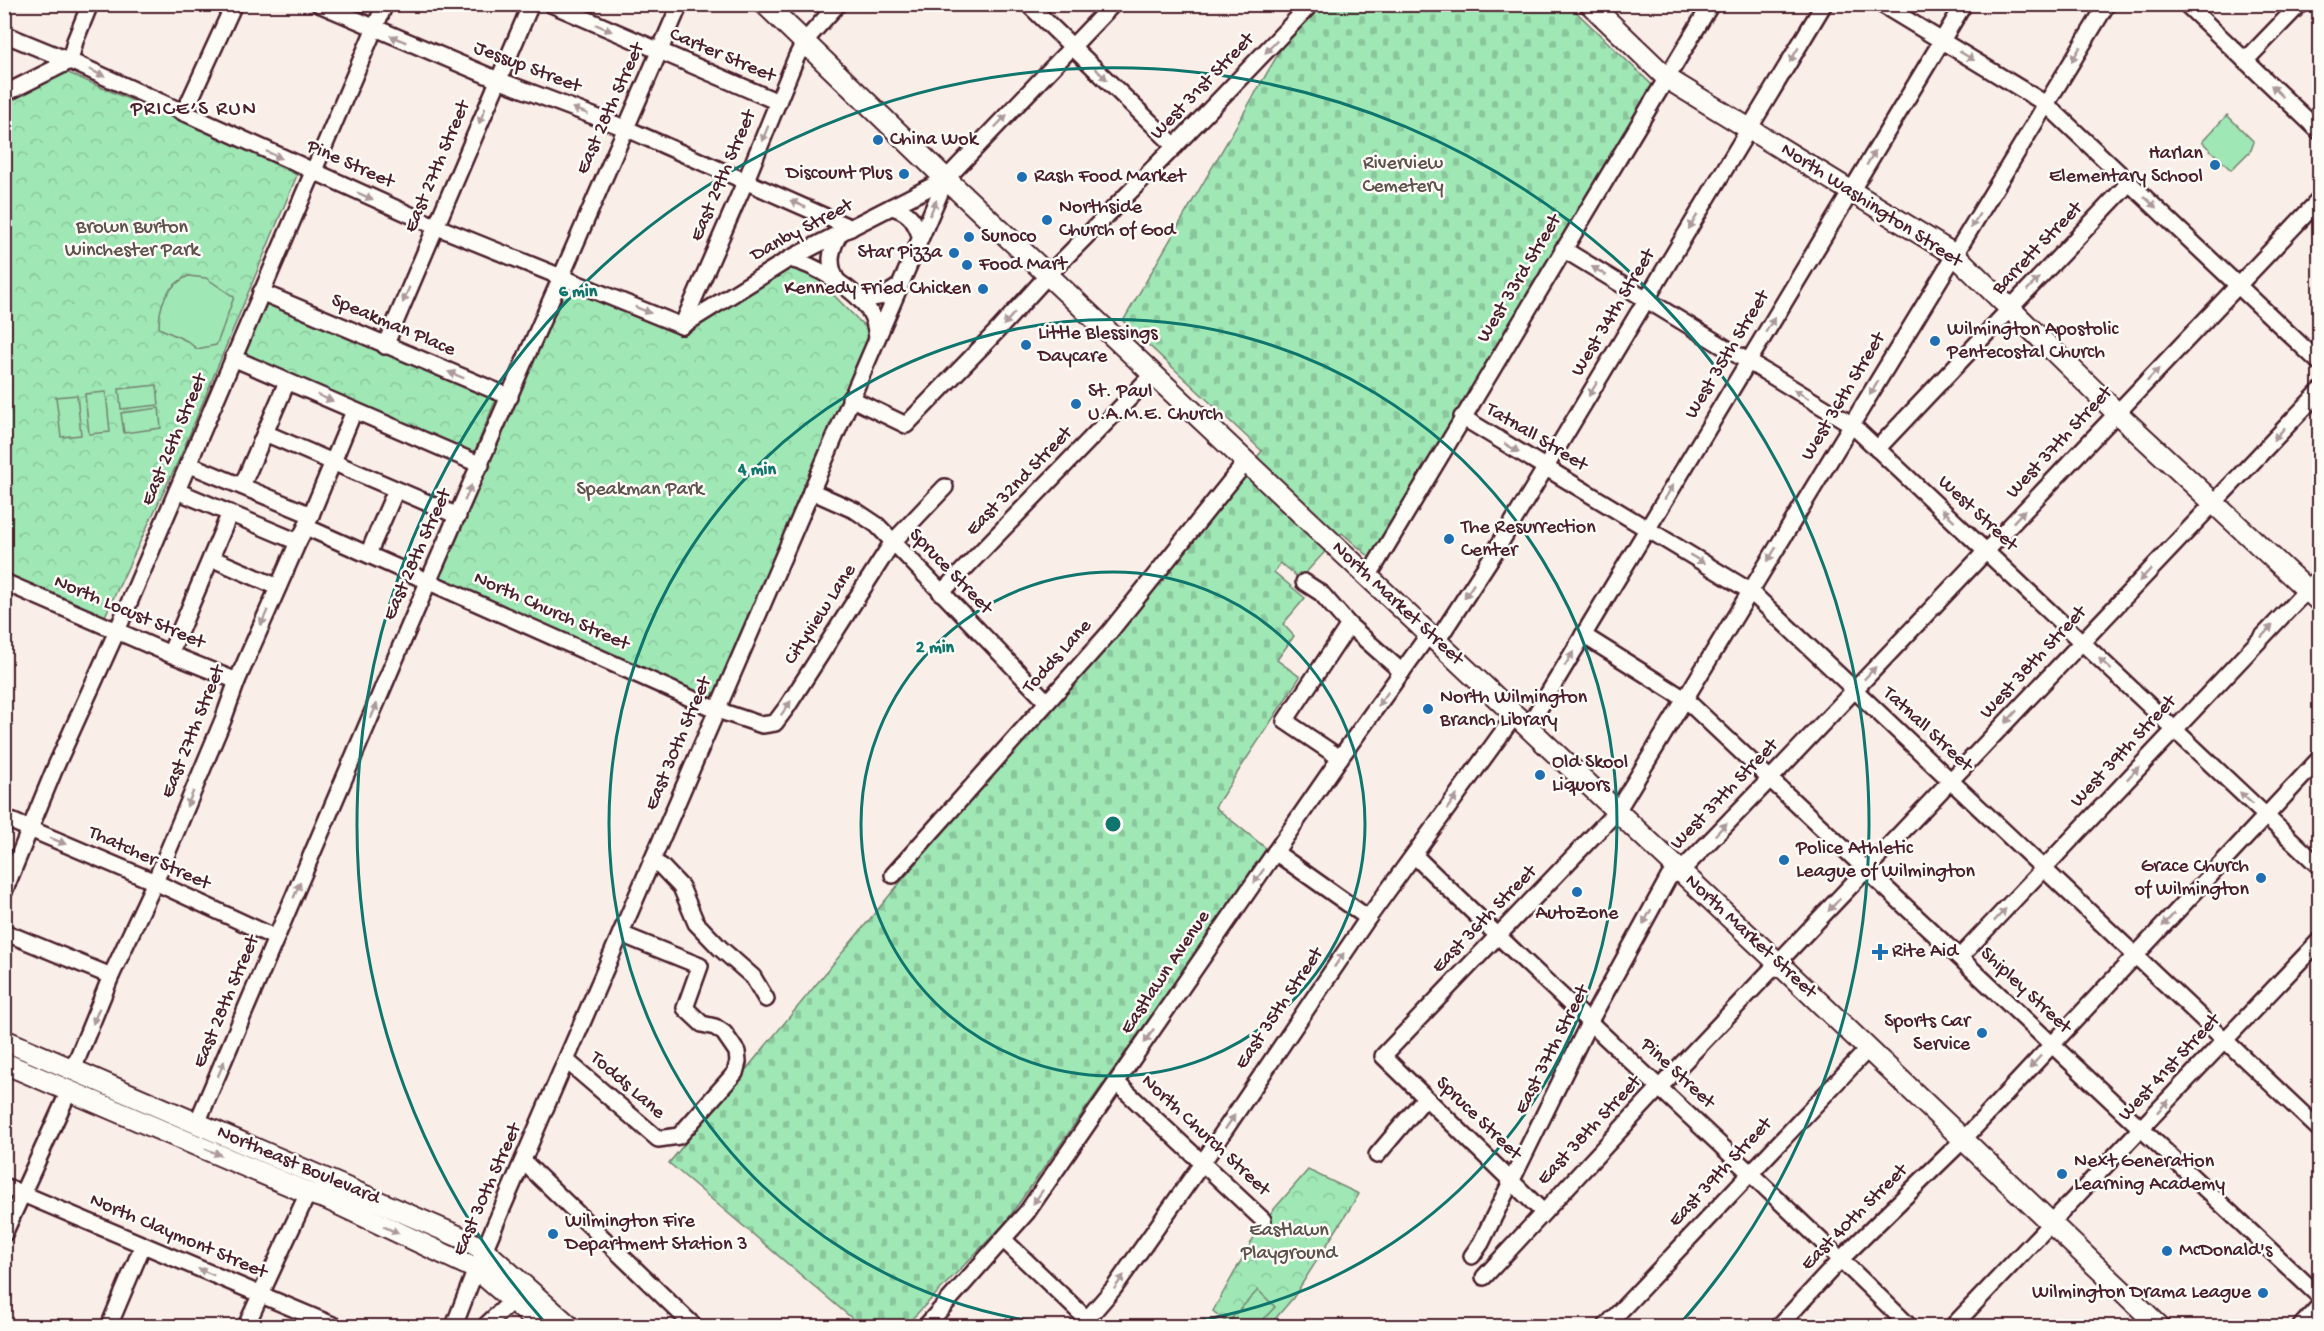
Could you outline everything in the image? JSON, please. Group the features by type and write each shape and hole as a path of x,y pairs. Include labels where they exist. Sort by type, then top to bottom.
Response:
{"main road":[{"name":"North Market Street","path":"765,4 946,179 1778,963 2051,1225 2148,1323"},
{"name":"North Washington Street","path":"1590,4 1668,79 1955,255 2213,504 2315,589"},
{"name":"Northeast Boulevard","path":"4,1041 467,1240 485,1251 569,1326"},
{"name":"Northeast Boulevard","path":"4,1063 308,1193 327,1199 476,1269 542,1326"},
{"path":"89,1099 102,1098 121,1102 182,1128 193,1127 197,1123"}],"street":[{"path":"4,94 70,61 75,41 90,4"},
{"path":"184,113 234,4"},
{"name":"Jessup Street","path":"319,4 498,80 625,128 746,180 846,230"},
{"name":"East 26th Street","path":"4,892 69,734 117,630 385,4"},
{"name":"East 27th Street","path":"385,346 531,4"},
{"name":"Carter Street","path":"551,4 778,102"},
{"name":"East 28th Street","path":"197,1123 429,580 680,4"},
{"name":"East 29th Street","path":"682,326 804,42 838,4"},
{"path":"1028,4 1175,146"},
{"path":"946,179 1113,4"},
{"name":"West 33rd Street","path":"1368,576 1711,4"},
{"name":"West 34th Street","path":"1433,638 1493,555 1824,4"},
{"path":"1881,4 2046,104 2319,363"},
{"name":"West 35th Street","path":"1521,721 1583,635 1964,4"},
{"name":"West 36th Street","path":"1617,812 2107,4"},
{"path":"2187,4 2319,132"},
{"path":"2245,61 2300,4"},
{"name":"West 31st Street","path":"850,398 906,425 912,420 1307,6"},
{"name":"Pine Street","path":"4,34 70,61 435,226 682,326"},
{"name":"Danby Street","path":"682,326 789,259 946,179"},
{"name":"East 30th Street","path":"454,1326 476,1269 946,179"},
{"name":"Barrett Street","path":"1877,449 2130,183"},
{"name":"West 37th Street","path":"1681,871 2319,199"},
{"path":"891,207 907,213 920,235"},
{"path":"838,282 832,274 830,262 833,247 846,230"},
{"name":"West Street","path":"1563,249 1851,424 2319,867"},
{"path":"789,259 814,266 860,300 873,319 877,339"},
{"path":"860,300 884,296 895,291 899,286"},
{"name":"Speakman Place","path":"261,292 510,397"},
{"path":"233,358 481,465"},
{"name":"East 32nd Street","path":"941,593 1153,374"},
{"path":"242,486 287,382"},
{"name":"West 38th Street","path":"1778,963 2319,391"},
{"name":"East 27th Street","path":"73,1070 111,976 155,882 237,681 309,521 354,411"},
{"name":"Tatnall Street","path":"1462,417 1750,591 2319,1129"},
{"path":"265,433 458,516"},
{"name":"Todds Lane","path":"893,875 1108,634 1246,462"},
{"name":"North Church Street","path":"188,464 242,486 368,554 717,710"},
{"name":"Cityview Lane","path":"717,710 762,725 775,723 892,543 945,487"},
{"path":"177,490 298,542"},
{"path":"368,554 396,490"},
{"name":"Spruce Street","path":"811,491 856,511 877,525 1046,701"},
{"path":"170,654 230,513"},
{"path":"211,558 278,586"},
{"name":"North Locust Street","path":"4,582 237,681"},
{"path":"1304,582 1321,593 1349,625 1402,672"},
{"name":"West 39th Street","path":"1960,957 2175,730 2315,589"},
{"path":"1340,758 1285,721 1349,625"},
{"name":"Shipley Street","path":"1583,635 1685,699 2319,1297"},
{"name":"Eastlawn Avenue","path":"926,1326 1027,1212 1340,758 1402,672 1433,638"},
{"name":"East 35th Street","path":"1087,1324 1203,1162 1368,918 1414,855 1521,721"},
{"name":"East 40th Street","path":"1779,1326 1841,1259 1962,1141 2319,758"},
{"name":"East 36th Street","path":"1383,1056 1617,812"},
{"name":"Thatcher Street","path":"4,818 155,882 276,938"},
{"path":"1275,852 1368,918"},
{"name":"Pine Street","path":"1414,855 1498,937 1750,1172 1909,1326"},
{"path":"652,861 661,866 681,887 696,923 753,977 766,999"},
{"name":"East 37th Street","path":"1472,1256 1481,1243 1590,1021 1669,877 1681,871"},
{"path":"4,932 111,976"},
{"name":"Todds Lane","path":"567,1061 658,1139 679,1136 735,1073 738,1056 724,1033 702,1024 685,1008 700,966 621,934"},
{"name":"West 41st Street","path":"1953,1326 2319,940"},
{"name":"East 38th Street","path":"1484,1277 1778,963"},
{"name":"East 39th Street","path":"1606,1326 1868,1049"},
{"name":"Spruce Street","path":"1383,1056 1543,1212"},
{"name":"North Church Street","path":"1117,1083 1263,1220"},
{"path":"4,1234 69,1091"},
{"path":"1377,1155 1425,1098"},
{"path":"524,1162 694,1326"},
{"name":"North Claymont Street","path":"4,1186 335,1326"},
{"path":"246,1326 308,1193"},
{"path":"1004,1240 1087,1324"},
{"path":"109,1326 143,1245"},
{"path":"485,1326 513,1300"},
{"path":"2301,1326 2319,1305"}],"green space":[{"name":"Riverview Cemetery","path":"1321,5 1569,5 1653,86 1372,559 1342,533 1300,579 1280,563 1274,572 1305,598 1283,624 1294,636 1277,660 1300,677 1215,807 1268,850 1005,1223 905,1326 861,1326 669,1163 903,879 1094,658 1262,451 1123,321 1285,42"},
{"name":"Brown Burton Winchester Park","path":"64,71 156,111 207,130 297,175 181,455 105,616 5,574 5,103"},
{"path":"2227,115 2254,142 2251,150 2231,170 2202,142"},
{"name":"Speakman Park","path":"801,262 877,339 717,710 429,580 561,277 682,326"},
{"path":"188,276 206,278 234,297 216,345 197,349 187,341 159,328 160,311 165,297 174,285"},
{"path":"266,301 496,399 474,453 242,354"},
{"path":"157,385 159,405 121,409 119,389"},
{"path":"106,392 110,432 89,434 85,394"},
{"path":"77,395 81,435 61,437 56,397"},
{"path":"159,408 161,428 124,433 121,413"},
{"name":"Eastlawn Playground","path":"1308,1170 1359,1194 1293,1298 1269,1326 1231,1326 1213,1311 1262,1223"},
{"path":"1258,1290 1275,1307 1257,1326 1240,1326 1231,1319"}],"place":[{"name":"China Wok","path":"878,140"},
{"name":"Harlan Elementary School","path":"2215,165"},
{"name":"Discount Plus","path":"904,174"},
{"name":"Rash Food Market","path":"1022,177"},
{"name":"Northside Church of God","path":"1047,220"},
{"name":"Sunoco","path":"969,237"},
{"name":"Star Pizza","path":"954,253"},
{"name":"Food Mart","path":"967,265"},
{"name":"Kennedy Fried Chicken","path":"983,289"},
{"name":"Wilmington Apostolic Pentecostal Church","path":"1935,341"},
{"name":"Little Blessings Daycare","path":"1026,345"},
{"name":"St. Paul U.A.M.E. Church","path":"1076,404"},
{"name":"The Resurrection Center","path":"1449,539"},
{"name":"North Wilmington Branch Library","path":"1428,709"},
{"name":"Old Skool Liquors","path":"1540,775"},
{"name":"Police Athletic League of Wilmington","path":"1784,860"},
{"name":"Grace Church of Wilmington","path":"2261,878"},
{"name":"AutoZone","path":"1577,892"},
{"name":"Rite Aid","path":"1880,952"},
{"name":"Sports Car Service","path":"1982,1033"},
{"name":"Next Generation Learning Academy","path":"2062,1174"},
{"name":"Wilmington Fire Department Station 3","path":"553,1234"},
{"name":"McDonald's","path":"2167,1251"},
{"name":"Wilmington Drama League","path":"2263,1293"}],"district":[{"name":"PRICE’S RUN","path":"194,110"}]}
